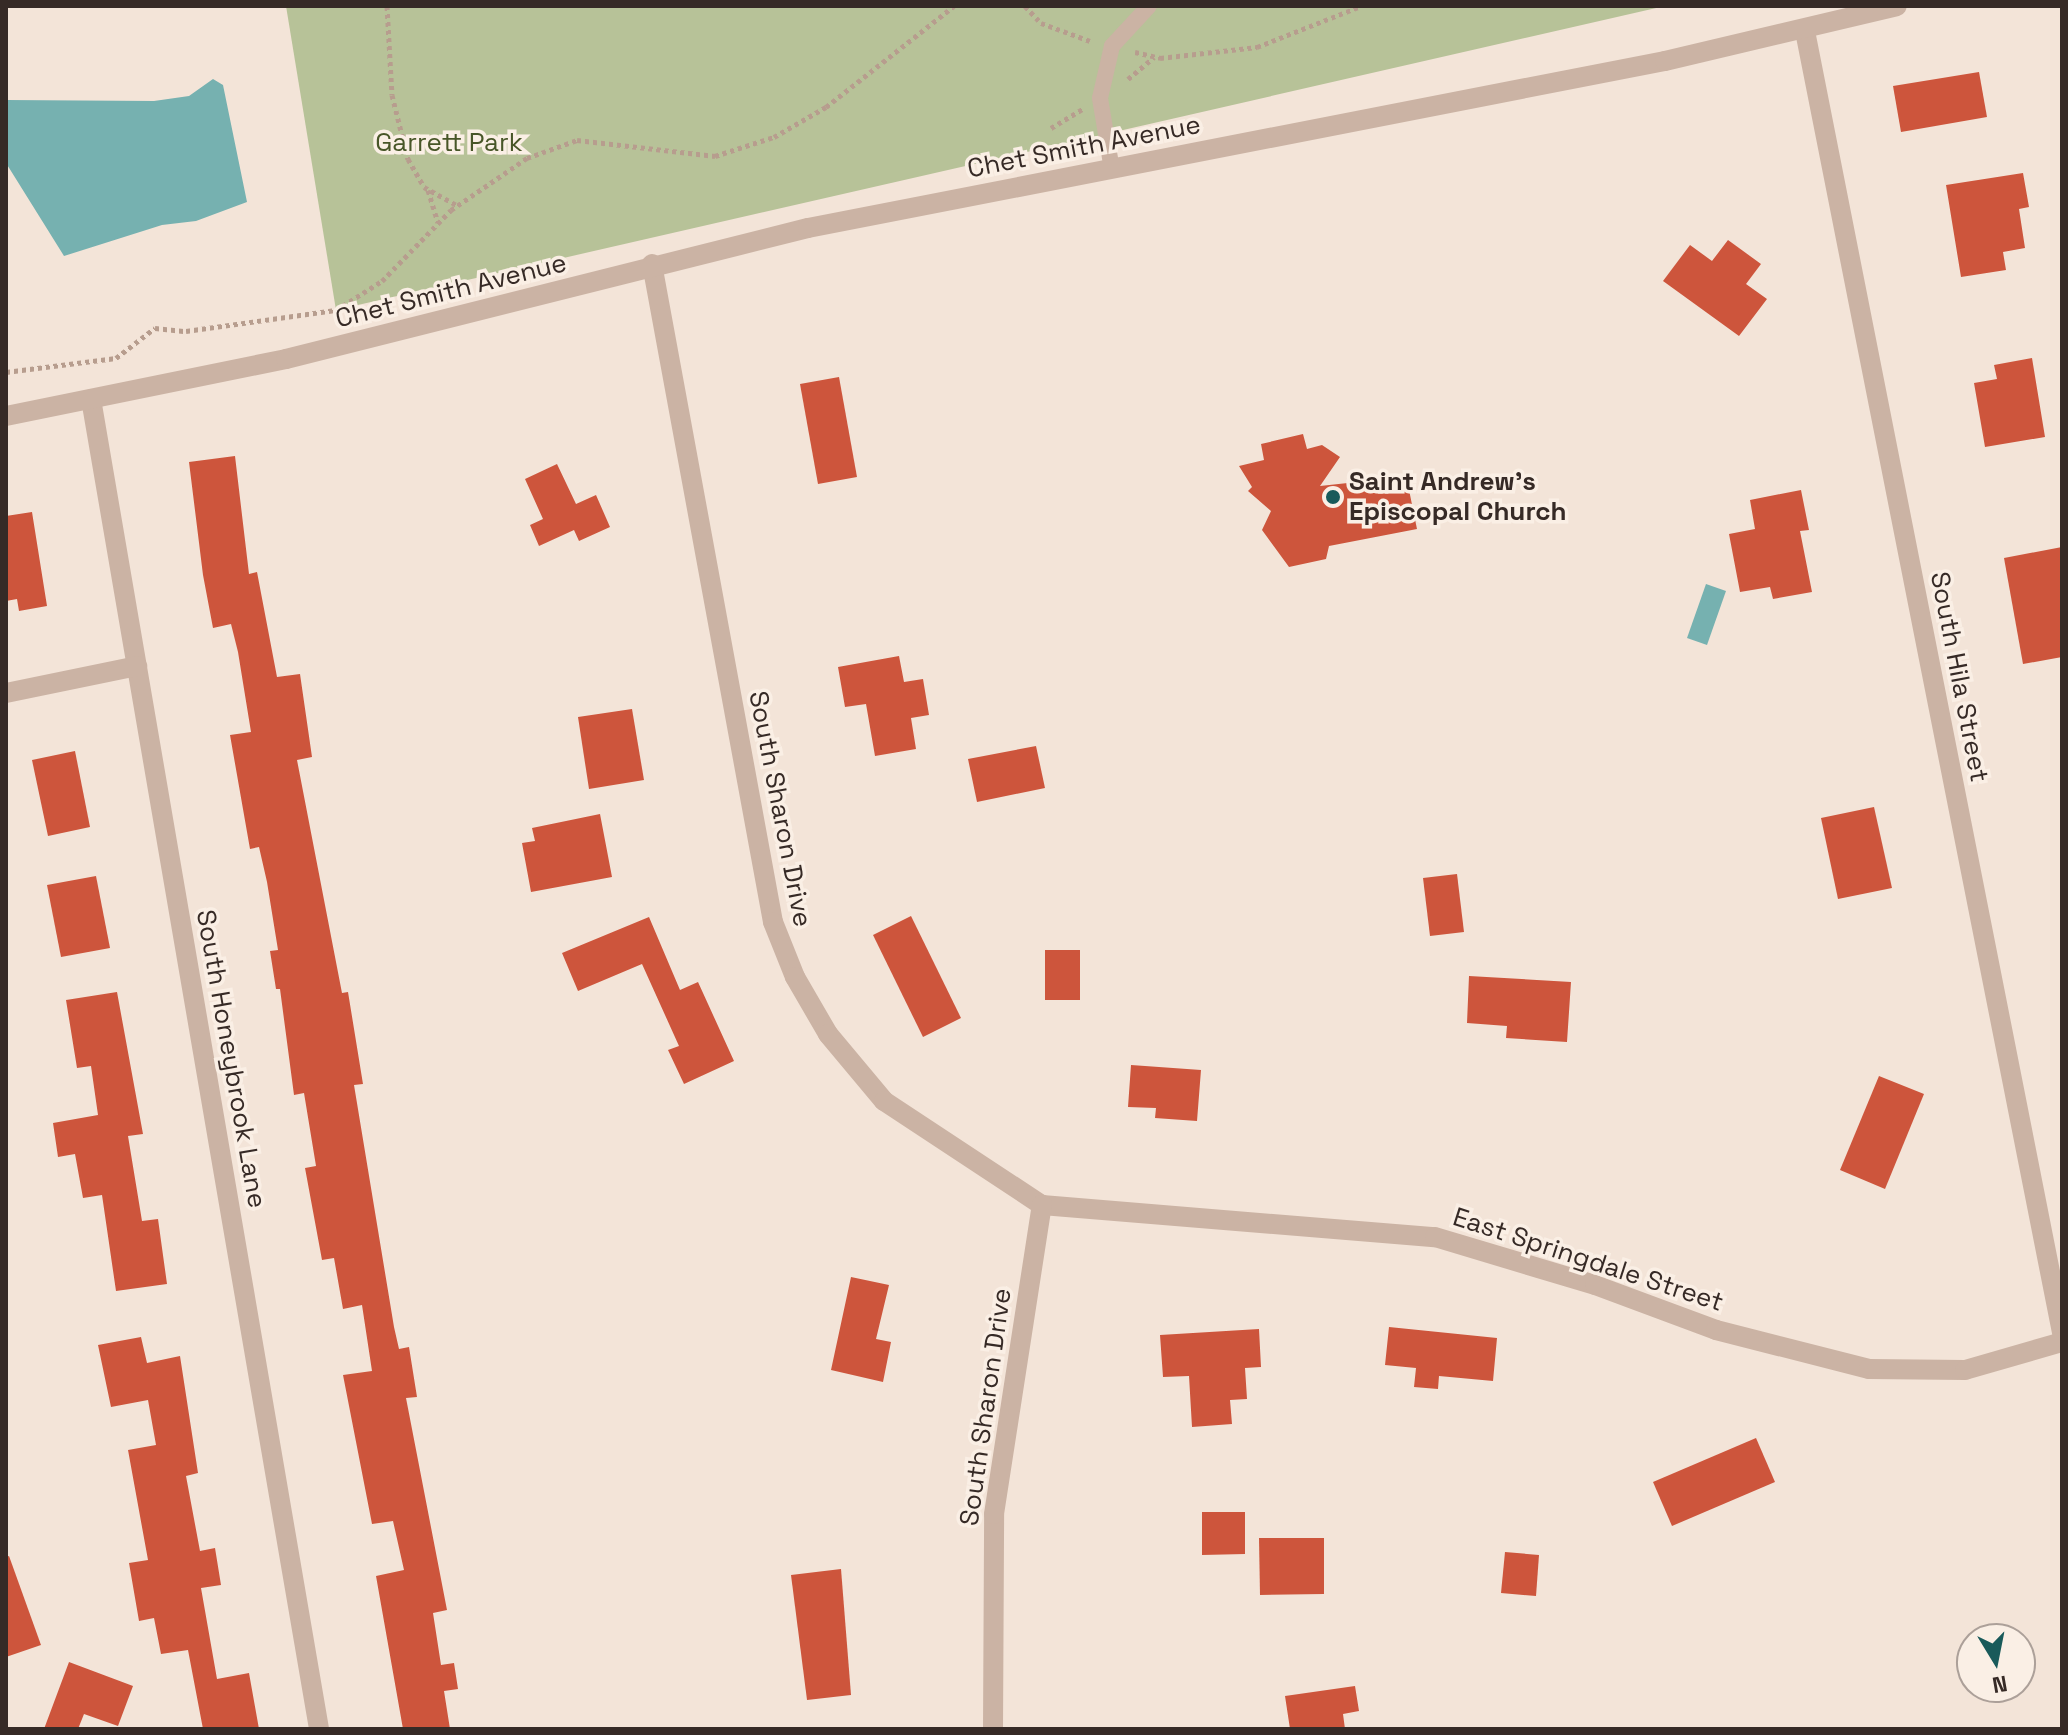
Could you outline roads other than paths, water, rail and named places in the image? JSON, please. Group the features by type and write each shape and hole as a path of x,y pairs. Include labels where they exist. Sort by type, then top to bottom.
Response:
{"street":[{"name":"Chet Smith Avenue","path":"6,416 286,359 517,304 652,264 854,218 1112,170 1805,31 1897,6"},
{"name":"South Hila Street","path":"1805,31 2062,1333"},
{"name":"South Sharon Drive","path":"652,264 751,820 783,950 828,1034 884,1101 1042,1205 994,1514 993,1729"},
{"name":"South Honeybrook Lane","path":"91,399 319,1729"},
{"path":"6,693 137,666"},
{"name":"East Springdale Street","path":"1042,1205 1435,1237 1595,1285 1716,1330 1869,1369 1965,1370 2062,1342"}],"lane":[{"path":"1112,170 1100,98 1112,46 1149,6"}],"water":[{"path":"213,79 223,85 247,202 196,221 162,225 64,256 6,163 6,100 154,101 189,96"},
{"path":"1706,584 1726,591 1707,645 1687,638"}],"place":[{"name":"Saint Andrew's Episcopal Church","path":"1333,497"}],"park label":[{"name":"Garrett Park","path":"449,143"}]}
